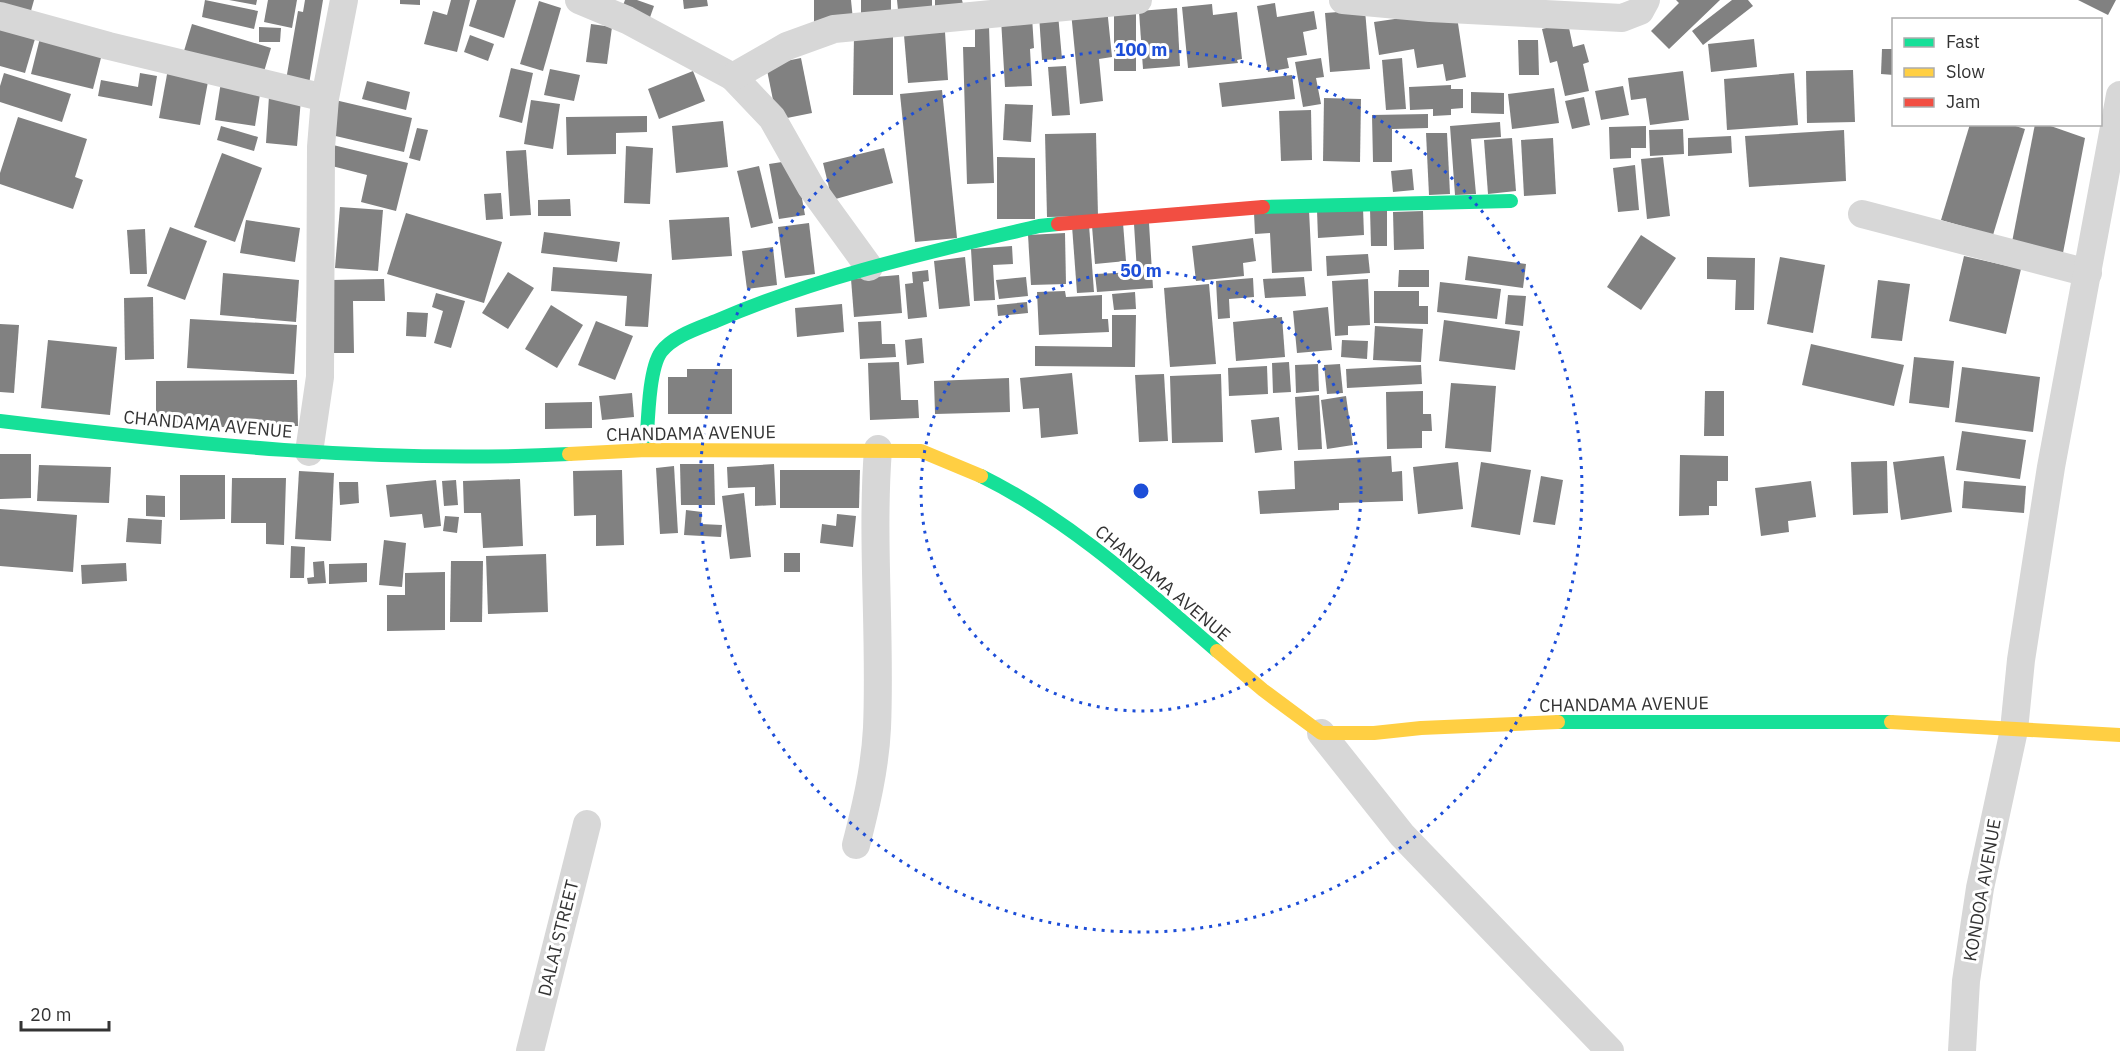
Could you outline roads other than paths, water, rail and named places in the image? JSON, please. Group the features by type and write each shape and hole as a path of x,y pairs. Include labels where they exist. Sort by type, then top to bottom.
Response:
{"street":[{"path":"309,452 320,377 319,202 325,98 344,0"},
{"path":"579,0 627,20 733,77 772,118 811,187 869,267"},
{"path":"733,77 787,46 834,28 1138,0"},
{"path":"1342,0 1430,8 1622,18 1640,11 1646,0"},
{"path":"0,16 109,46 325,98"},
{"name":"KONDOA AVENUE","path":"1962,1051 1966,981 1980,888 2014,730 2032,579 2120,95"},
{"path":"646,450 651,383 661,352 687,333 730,315 869,267 1050,225 1270,206 1511,201"},
{"path":"1862,214 2088,273"},
{"name":"CHANDAMA AVENUE","path":"0,421 202,445 408,458 516,457 646,450 878,449 921,451 949,461 1004,488 1101,551 1263,690 1321,733 1374,733 1421,728 1580,721 1716,720 1923,722 2014,730 2120,735"},
{"path":"856,845 871,785 877,730 879,666 874,504 878,449"},
{"path":"1321,733 1402,835 1610,1051"},
{"name":"DALAI STREET","path":"530,1051 587,824"}]}
